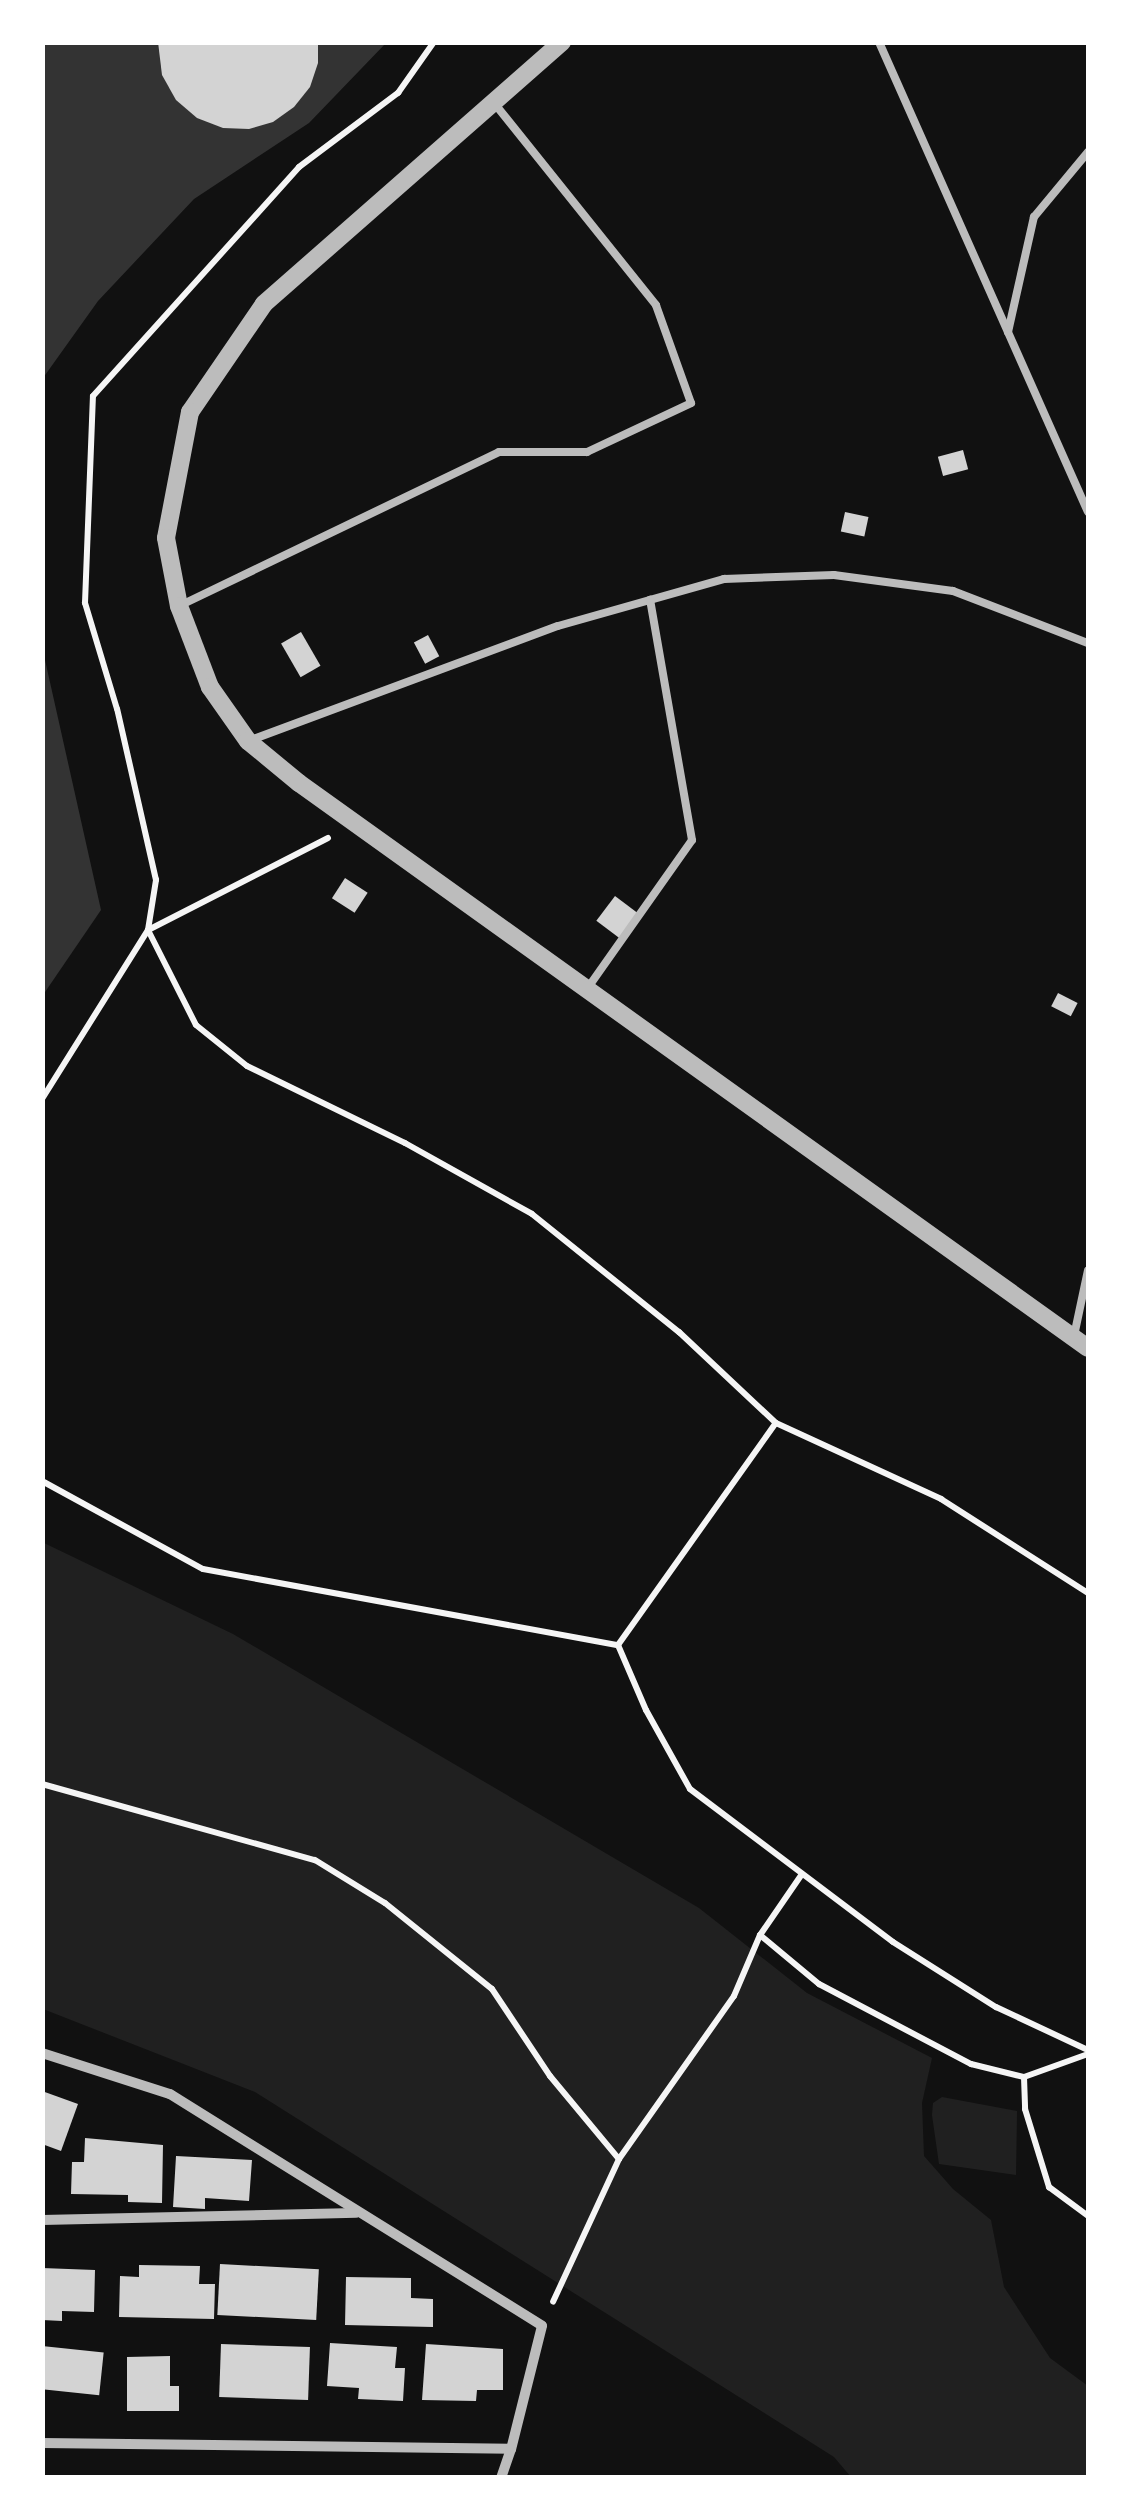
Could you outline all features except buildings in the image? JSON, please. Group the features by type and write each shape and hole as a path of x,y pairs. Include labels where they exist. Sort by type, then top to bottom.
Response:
{"street":[{"path":"562,42 264,304 190,412 166,538 179,606 210,686 248,741 355,824 1081,1342"},
{"path":"42,2052 170,2094 542,2326 501,2478"},
{"path":"42,2220 360,2213"},
{"path":"42,2443 511,2450"}],"lane":[{"path":"879,42 1088,512"},
{"path":"179,606 499,452 587,452 691,403 656,305 495,104"},
{"path":"1008,332 1034,216 1088,152"},
{"path":"248,741 558,626 724,580 834,575 953,590 1088,643"},
{"path":"588,989 692,840 650,600"},
{"path":"1081,1342 1088,1270"}],"path":[{"path":"355,824 148,930 196,1025 247,1066 405,1143 532,1214 679,1332 776,1423 941,1500 1088,1593"},
{"path":"618,1644 776,1423"},
{"path":"42,1481 203,1569 618,1644"},
{"path":"618,1644 646,1710 690,1790 893,1942 996,2007 1088,2052"},
{"path":"42,1784 316,1860 385,1904 492,1989 550,2076 619,2160"},
{"path":"542,2326 619,2160 661,2106 734,1996 760,1935 802,1874"},
{"path":"760,1935 819,1984 972,2064 1024,2077 1088,2052"},
{"path":"1024,2077 1029,2124 1049,2187 1088,2216"}],"shaded area":[{"path":"43,43 386,43 309,123 194,199 98,301 43,378"},
{"path":"43,651 101,910 42,995"},
{"path":"42,1542 233,1634 699,1908 807,1993 932,2058 922,2103 924,2156 953,2189 991,2220 1004,2287 1050,2358 1088,2386 1088,2477 851,2477 834,2457 255,2092 43,2009"},
{"path":"942,2097 1017,2111 1016,2175 939,2164 932,2115 933,2103"}]}
